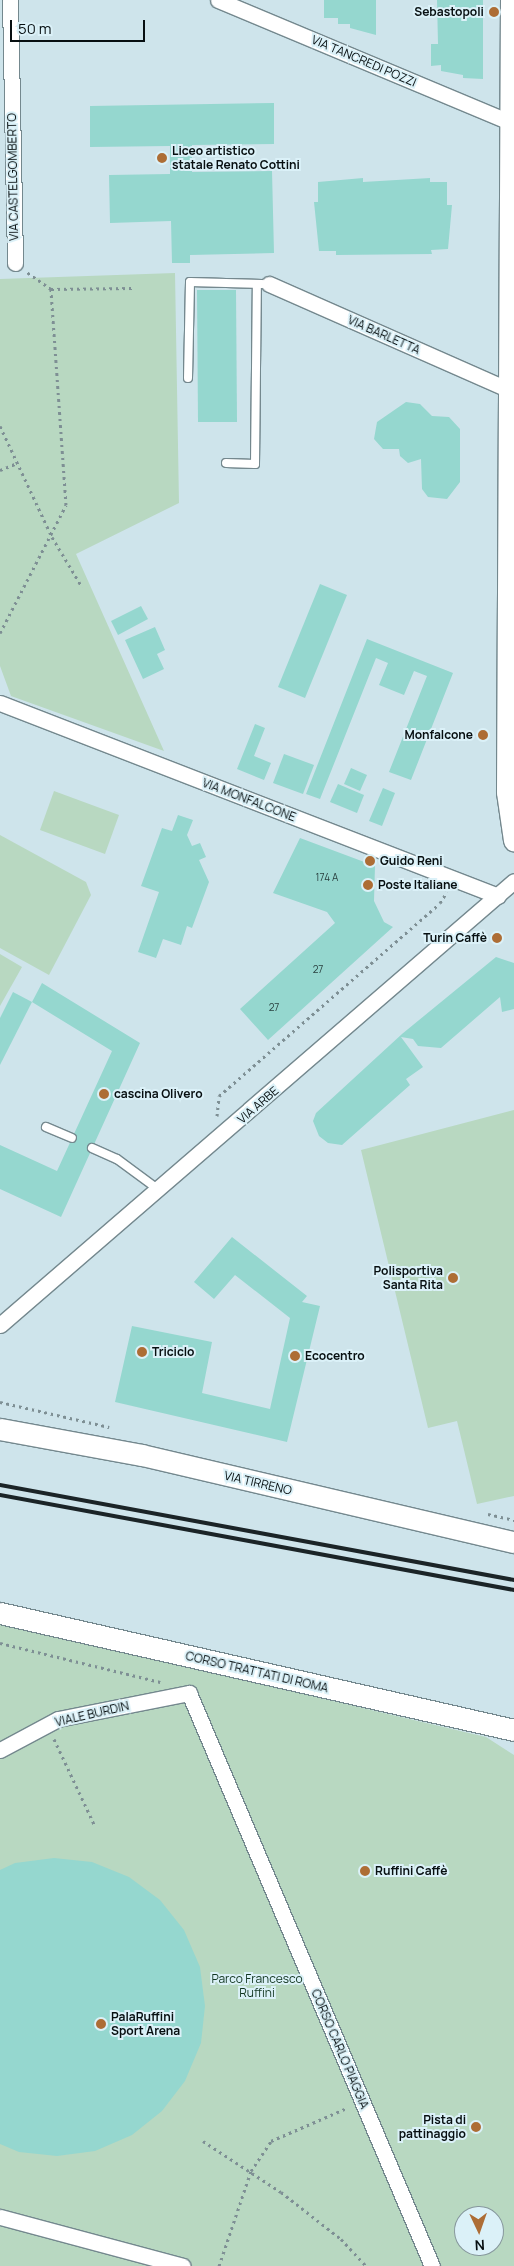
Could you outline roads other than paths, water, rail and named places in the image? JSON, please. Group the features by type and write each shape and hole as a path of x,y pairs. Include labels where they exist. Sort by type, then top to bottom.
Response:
{"street":[{"name":"VIA CASTELGOMBERTO","path":"10,0 5,39 15,263"},
{"name":"VIA TANCREDI POZZI","path":"218,0 510,122"},
{"path":"511,0 512,351 509,390 507,792 514,840"},
{"name":"VIA BARLETTA","path":"263,284 509,390"},
{"name":"VIA MONFALCONE","path":"0,703 454,881 498,896"},
{"name":"VIA ARBE","path":"0,1325 159,1190 514,881"},
{"name":"VIA TIRRENO","path":"0,1429 142,1456 514,1542"},
{"name":"CORSO TRATTATI DI ROMA","path":"0,1613 514,1730"},
{"name":"VIALE BURDIN","path":"0,1750 58,1719 189,1693"},
{"name":"CORSO CARLO PIAGGIA","path":"189,1693 432,2266"},
{"path":"0,2217 183,2266"}],"lane":[{"name":"VIA BARLETTA","path":"188,378 190,282 263,284"},
{"path":"226,463 256,464 263,284"},
{"path":"46,1127 72,1138"},
{"path":"92,1148 117,1159 159,1190"}],"railway":[{"path":"0,1485 514,1580"},
{"path":"0,1495 514,1590"}],"place":[{"name":"Sebastopoli","path":"494,12"},
{"name":"Liceo artistico statale Renato Cottini","path":"162,158"},
{"name":"Monfalcone","path":"483,735"},
{"name":"Guido Reni","path":"370,861"},
{"name":"Poste Italiane","path":"368,885"},
{"name":"Turin Caffè","path":"497,938"},
{"name":"cascina Olivero","path":"104,1094"},
{"name":"Polisportiva Santa Rita","path":"453,1278"},
{"name":"Triciclo","path":"142,1352"},
{"name":"Ecocentro","path":"295,1356"},
{"name":"Ruffini Caffè","path":"365,1871"},
{"name":"PalaRuffini Sport Arena","path":"101,2024"},
{"name":"Pista di pattinaggio","path":"476,2127"}],"park label":[{"name":"Parco Francesco Ruffini","path":"257,1986"}]}
